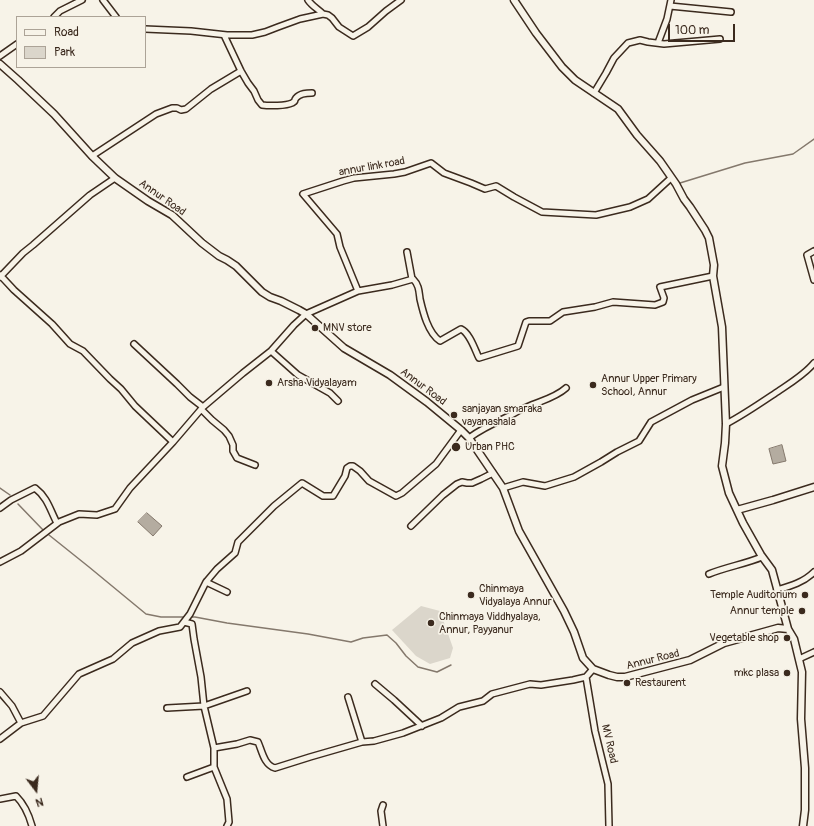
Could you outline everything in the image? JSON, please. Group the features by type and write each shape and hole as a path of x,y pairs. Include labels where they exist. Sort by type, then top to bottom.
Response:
{"main road":[{"path":"514,0 536,33 562,67 575,80 618,109 637,135 660,161 709,238 714,265 713,276 722,327 726,424 722,466 729,493 743,523 762,557 772,570 788,629 794,639 802,672 801,719 805,768 803,826"},
{"name":"Annur Road","path":"0,64 54,114 92,156 115,178 148,201 172,215 202,243 219,256 236,266 270,298 282,301 306,314 344,348 390,375 427,402 469,438 503,488 519,531 564,611 574,632 583,658 593,669 609,675 625,677 690,660 724,643 757,633 778,628 788,629"},
{"path":"737,510 814,487"}],"street":[{"path":"55,16 60,11 82,0"},
{"path":"103,0 115,16"},
{"path":"308,0 323,14"},
{"path":"146,30 252,35 265,32 300,19 323,14 328,15 339,27 353,36 368,27 401,0"},
{"path":"658,43 667,19 671,0"},
{"path":"670,6 731,12"},
{"path":"224,34 241,71 262,105 290,104 304,93 312,93"},
{"path":"594,93 614,58 628,42 640,40 664,44 720,39"},
{"path":"0,56 16,45"},
{"path":"92,156 156,114 172,108 181,110 186,109 211,89 241,71"},
{"name":"annur link road","path":"358,291 340,247 337,234 303,194 343,180 405,172 431,163 444,173 471,182 485,189 496,186 542,212 596,215 630,207 648,199 671,178"},
{"path":"115,178 90,195 23,253 0,276 52,324 70,344 83,351 121,389 135,406 173,442"},
{"path":"814,251 807,255 814,280"},
{"path":"407,252 412,279 417,283 423,313 428,326 440,341 461,329 465,330 479,358 518,346 526,322 550,321 563,312 595,307 614,302 655,305 663,302 664,298 660,287 713,276"},
{"path":"0,562 21,551 57,523 80,514 98,515 115,509 130,488 202,408 271,351 306,314 358,291 392,285 412,279"},
{"path":"134,344 224,430 229,436 233,451 237,458 254,465"},
{"path":"271,351 298,375 330,394 338,401"},
{"path":"726,424 745,414 798,378 810,369 814,363"},
{"path":"503,488 523,482 545,486 574,477 639,441 651,422 692,400 724,387"},
{"path":"469,438 480,430 528,406 546,400 560,393 566,388"},
{"path":"0,739 21,724 43,716 79,674 113,659 132,643 159,631 180,627 186,621 206,582 217,569 235,553 238,542 274,506 302,483 323,496 333,496 345,476 347,468 353,466 370,481 396,496 402,493 436,464 461,430"},
{"path":"411,526 443,495 457,484 462,482 472,483 493,473"},
{"path":"0,508 11,500 36,488 45,498 57,523"},
{"path":"709,574 762,557"},
{"path":"778,590 797,583 814,572"},
{"path":"206,582 227,592"},
{"path":"186,621 192,624 201,677 204,706 214,748 214,767 227,799 229,822 227,826"},
{"path":"799,659 814,652"},
{"path":"214,748 250,740 258,742 270,767 275,768 362,742 374,741 403,733 441,718 459,707 483,701 492,694 530,684 541,685 586,677 593,669"},
{"name":"MV Road","path":"586,677 595,731 608,784 609,826"},
{"path":"375,684 422,726"},
{"path":"167,708 204,706 247,691"},
{"path":"0,692 12,706 21,724"},
{"path":"348,697 362,742"},
{"path":"187,777 214,767"},
{"path":"0,799 16,796 20,800 28,815 32,826"},
{"path":"383,805 383,826"}],"green space":[{"path":"421,606 440,611 453,648 450,658 430,664 416,656 392,630"}],"shaded area":[{"path":"782,445 786,461 773,464 769,449"},
{"path":"147,513 162,526 153,536 138,522"}],"waterway":[{"path":"680,183 745,163 793,154 814,139"},
{"path":"0,488 10,495"},
{"path":"18,504 44,531"},
{"path":"49,535 146,614 161,617 186,617"},
{"path":"190,617 308,634 351,642 363,638 387,635 418,667 437,672 451,665"}],"place":[{"name":"MNV store","path":"315,328"},
{"name":"Arsha Vidyalayam","path":"269,383"},
{"name":"Annur Upper Primary School, Annur","path":"593,385"},
{"name":"sanjayan smaraka vayanashala","path":"454,415"},
{"name":"Urban PHC","path":"456,447"},
{"name":"Chinmaya Vidyalaya Annur","path":"471,595"},
{"name":"Temple Auditorium","path":"805,595"},
{"name":"Annur temple","path":"802,611"},
{"name":"Chinmaya Viddhyalaya, Annur, Payyanur","path":"431,623"},
{"name":"Vegetable shop","path":"787,638"},
{"name":"mkc plasa","path":"787,673"},
{"name":"Restaurent","path":"627,683"}]}
